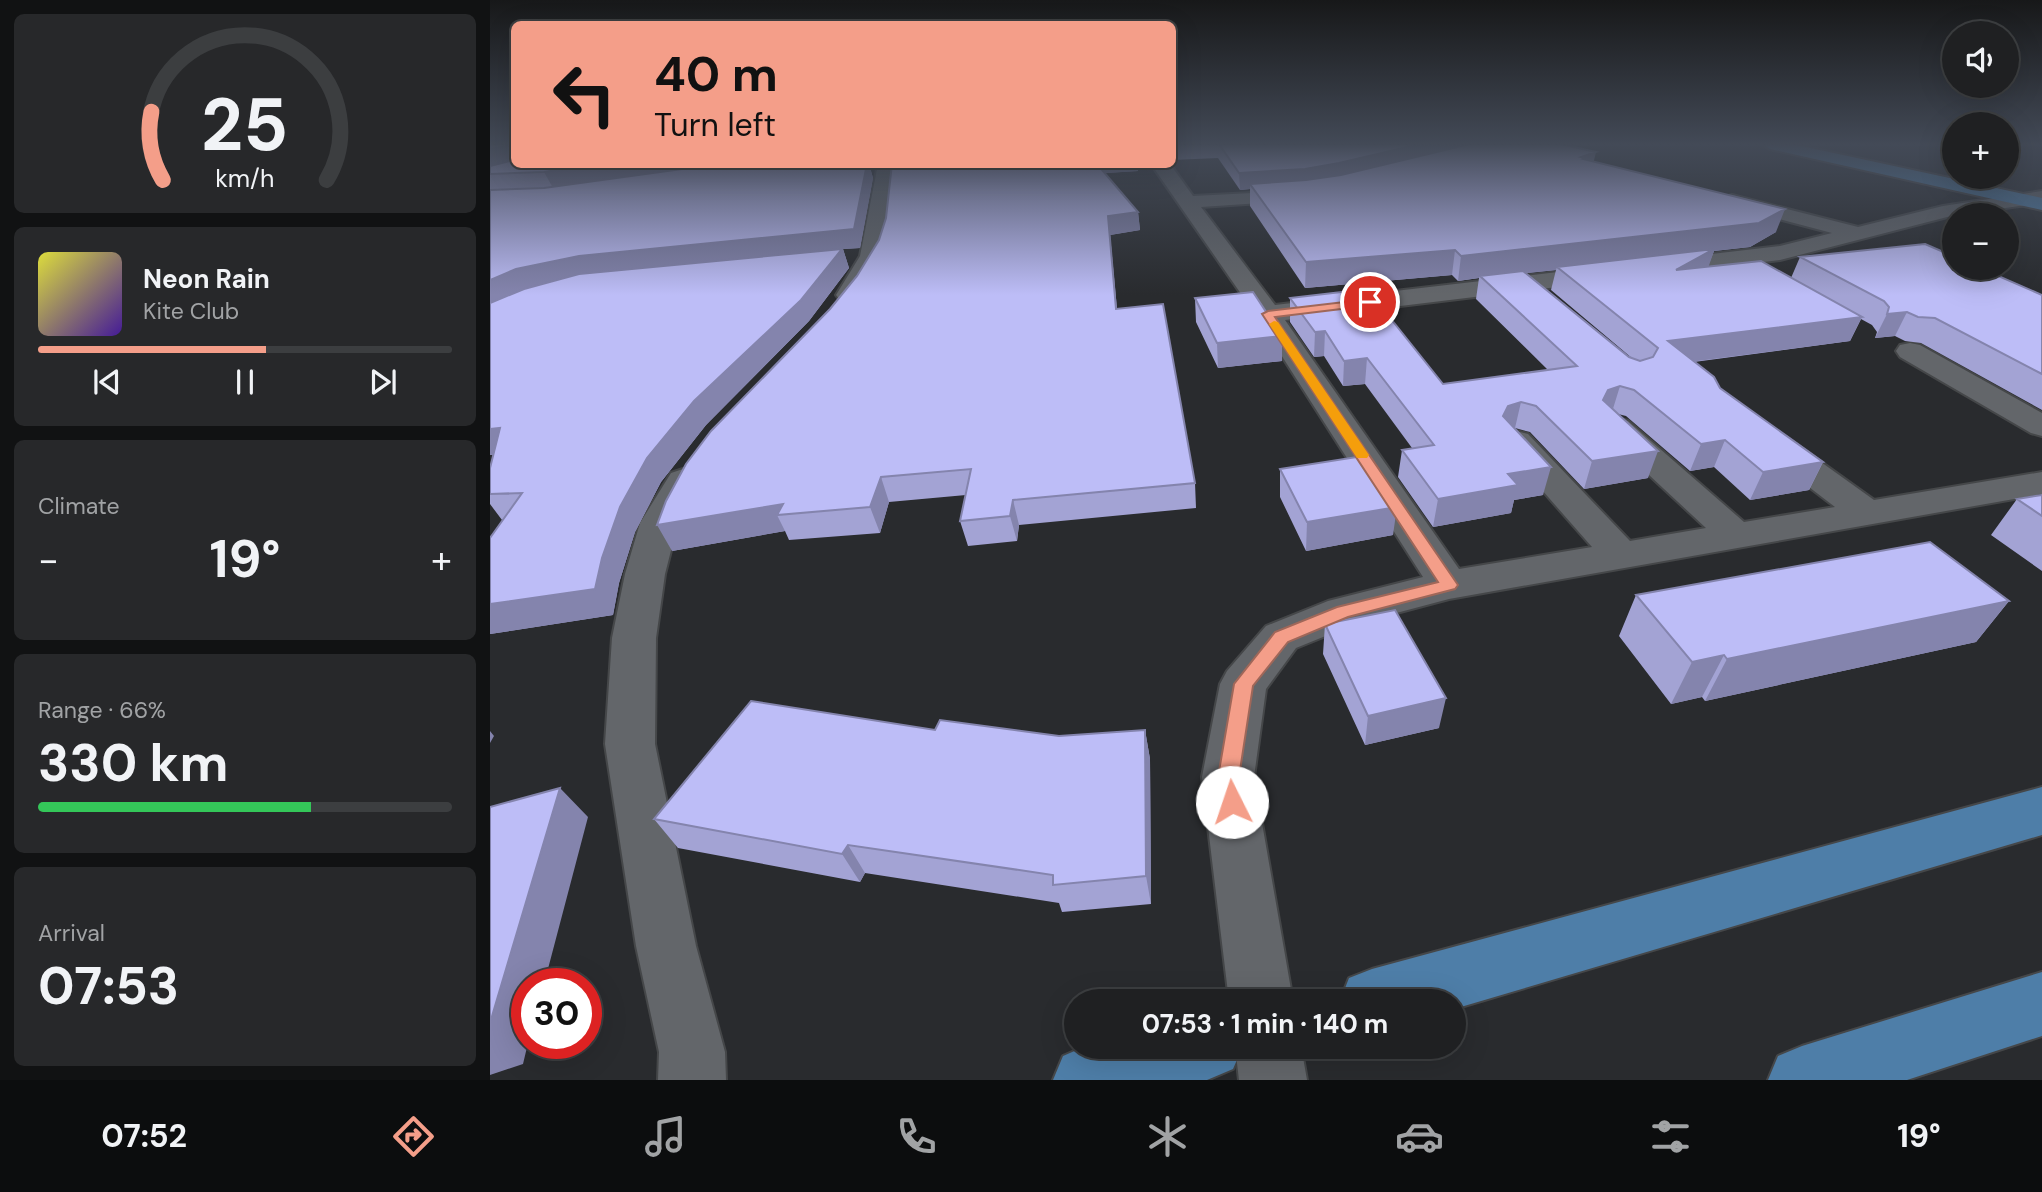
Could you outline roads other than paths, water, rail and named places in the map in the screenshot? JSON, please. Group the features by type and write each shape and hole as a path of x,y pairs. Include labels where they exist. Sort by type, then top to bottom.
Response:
{"main road":[{"path":"1996,194 2042,204"},
{"path":"1414,989 2042,811"},
{"path":"1802,1080 2042,1004"},
{"path":"1087,1080 1163,1059"}],"street":[{"path":"827,326 843,306 875,194"},
{"path":"1181,194 1268,314 1449,585"},
{"path":"1186,202 1285,194"},
{"path":"1710,195 1857,233 1891,245"},
{"path":"1268,314 1732,259 1811,247 1942,212 2042,197"},
{"path":"1732,259 1771,281"},
{"path":"1525,284 1556,310"},
{"path":"1910,351 2042,426"},
{"path":"1613,425 1737,536"},
{"path":"1754,429 1868,514"},
{"path":"1516,441 1622,556"},
{"path":"692,1080 692,1052 667,946 630,744 634,638 645,573 659,523 685,476 710,447"},
{"path":"1259,989 1228,777 1243,684 1281,637 1343,612 1449,585 2042,483"},
{"path":"1270,1059 1273,1080"}]}
